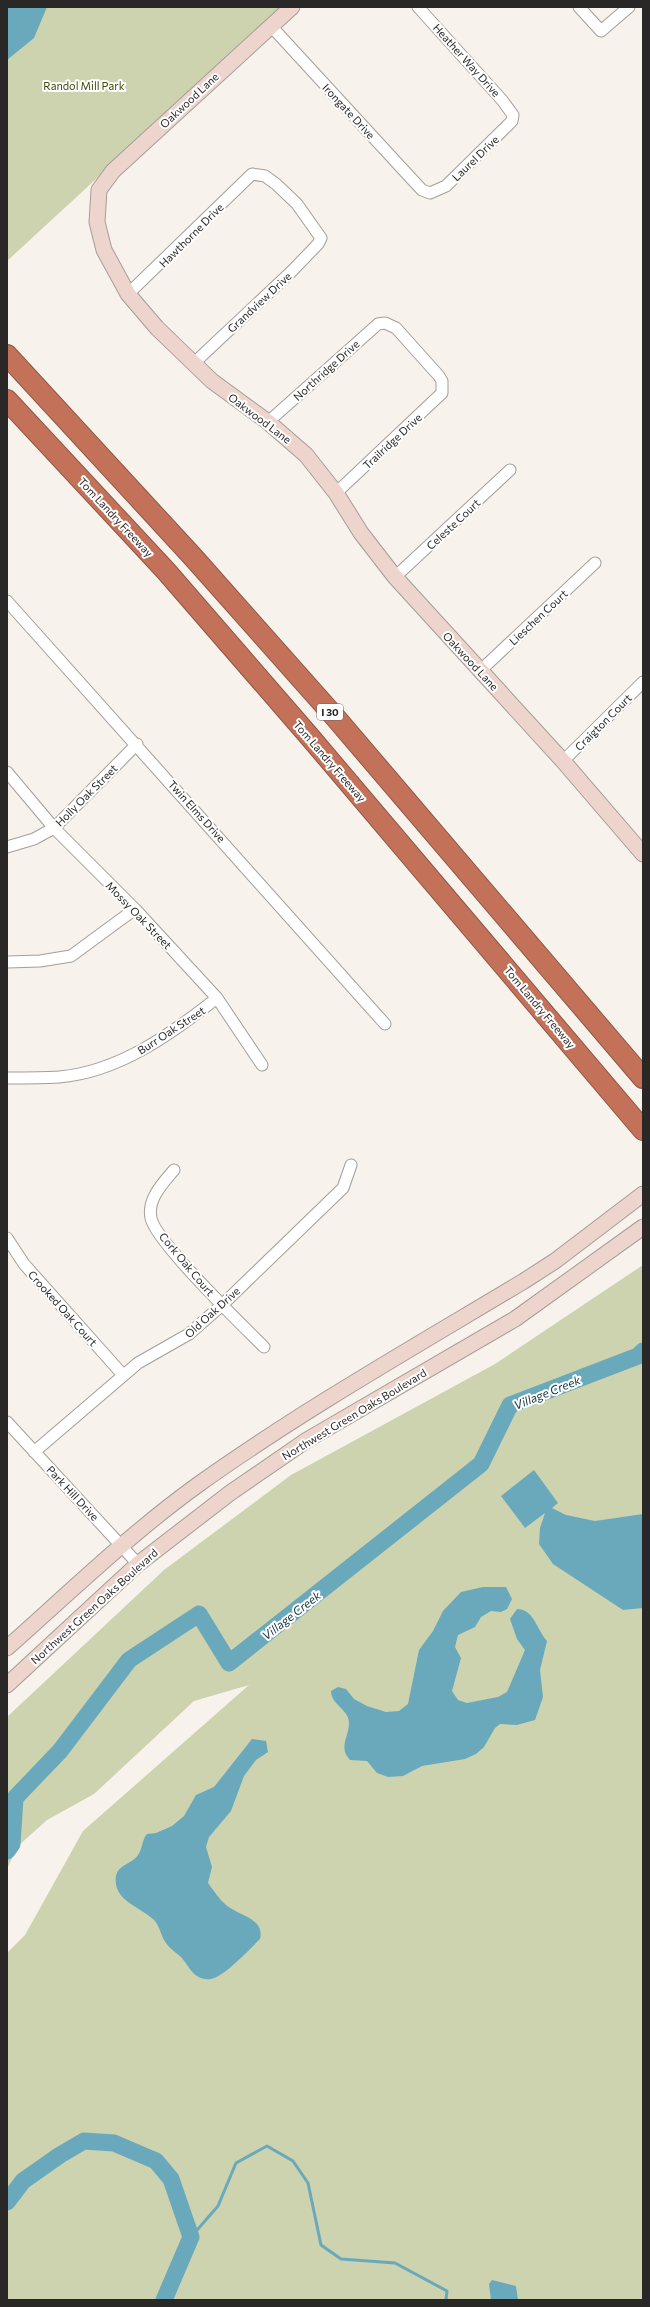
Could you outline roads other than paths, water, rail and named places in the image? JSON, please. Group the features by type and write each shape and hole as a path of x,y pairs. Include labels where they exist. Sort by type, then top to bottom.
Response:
{"highway":[{"name":"I 30","path":"7,355 193,557 335,717 643,1078"},
{"name":"Tom Landry Freeway","path":"7,400 176,583 309,736 641,1127"}],"main road":[{"name":"Oakwood Lane","path":"292,7 113,171 99,190 97,222 100,236 112,268 128,294 157,328 193,364 212,381 268,422 306,456 336,493 361,534 395,577 563,761 643,854"},
{"path":"7,1648 121,1546 198,1485 263,1440 555,1261 643,1194"},
{"name":"Northwest Green Oaks Boulevard","path":"7,1685 138,1564 230,1493 308,1440 515,1319 643,1227"}],"street":[{"name":"Heather Way Drive","path":"418,7 505,103 513,115"},
{"path":"579,7 601,32 630,7"},
{"name":"Irongate Drive","path":"271,26 422,190 430,193"},
{"name":"Laurel Drive","path":"430,193 446,186 512,121 513,115"},
{"name":"Hawthorne Drive","path":"128,294 252,174 265,176 276,184 297,204 321,238"},
{"name":"Grandview Drive","path":"193,364 292,271 318,244 321,238"},
{"name":"Northridge Drive","path":"268,422 378,324 385,323 396,328 435,371 442,381 443,387"},
{"name":"Trailridge Drive","path":"336,493 438,398 443,387"},
{"name":"Celeste Court","path":"395,577 510,470"},
{"name":"Lieschen Court","path":"481,670 595,563"},
{"name":"Twin Elms Drive","path":"7,601 137,744 385,1024"},
{"name":"Craigton Court","path":"563,761 643,682"},
{"name":"Holly Oak Street","path":"7,847 34,839 54,828 137,744"},
{"name":"Mossy Oak Street","path":"7,772 54,828 135,909 217,998 262,1065"},
{"path":"7,962 40,961 71,956 135,909"},
{"name":"Burr Oak Street","path":"7,1078 60,1077 107,1066 146,1049 217,998"},
{"name":"Old Oak Drive","path":"34,1452 138,1363 189,1334 222,1305 343,1188 351,1165"},
{"name":"Cork Oak Court","path":"174,1170 153,1199 151,1218 165,1241 222,1305 264,1347"},
{"name":"Crooked Oak Court","path":"7,1238 24,1264 123,1375"},
{"name":"Park Hill Drive","path":"7,1422 138,1564"}],"water":[{"path":"7,7 47,7 34,38 7,60"},
{"path":"534,1470 558,1503 552,1508 566,1515 595,1521 643,1514 643,1608 623,1610 553,1564 539,1544 540,1528 545,1513 525,1528 501,1496"},
{"path":"483,1587 506,1587 512,1599 507,1609 501,1612 491,1611 481,1617 475,1627 458,1635 455,1647 461,1658 452,1691 458,1700 467,1703 498,1697 507,1692 525,1650 517,1639 510,1619 517,1609 523,1610 527,1612 535,1621 547,1641 540,1670 543,1697 535,1720 517,1725 500,1724 495,1728 484,1747 476,1754 465,1759 422,1766 403,1776 388,1777 377,1773 367,1761 350,1760 344,1746 349,1728 348,1718 334,1700 331,1691 338,1687 346,1689 354,1699 367,1706 386,1712 399,1711 408,1704 419,1650 433,1631 443,1611 461,1592"},
{"path":"252,1739 266,1741 268,1752 256,1760 244,1776 231,1811 209,1837 206,1847 212,1867 208,1883 226,1905 250,1918 259,1926 261,1932 260,1939 237,1962 217,1977 211,1979 200,1978 196,1976 181,1957 164,1940 155,1921 121,1896 116,1884 116,1877 117,1873 123,1866 135,1859 138,1855 147,1834 156,1833 172,1826 184,1816 196,1795 214,1787"},
{"path":"492,2280 516,2286 518,2300 491,2300 489,2284"}],"waterway":[{"name":"Village Creek","path":"7,1851 12,1844 15,1798 60,1751 129,1660 199,1614 229,1663 481,1464 510,1405 638,1356 643,1351"},
{"name":"Village Creek","path":"7,2202 23,2181 60,2155 84,2141 114,2143 156,2161 171,2179 191,2237 164,2300"},
{"path":"191,2237 218,2206 236,2163 267,2146 293,2161 308,2183 321,2245 341,2259 395,2263 447,2291 446,2300"}],"park label":[{"name":"Randol Mill Park","path":"84,85"}]}
